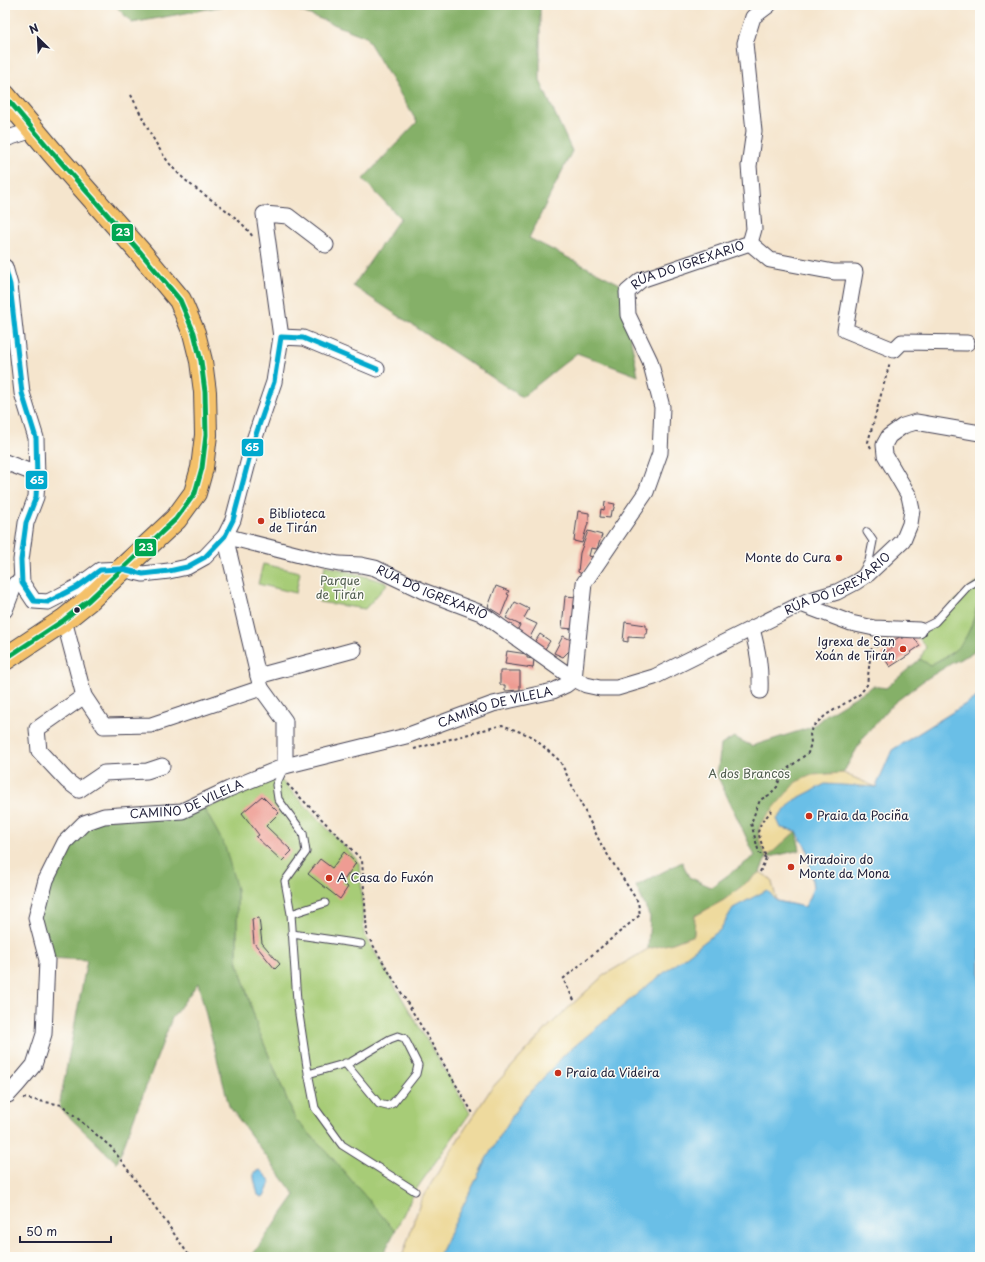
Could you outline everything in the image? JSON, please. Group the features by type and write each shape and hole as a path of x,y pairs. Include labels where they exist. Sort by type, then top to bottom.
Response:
{"main road":[{"path":"5,96 180,300 194,333 201,361 206,435 202,468 195,493 176,519 64,620 5,659"}],"street":[{"name":"RÚA DO IGREXARIO","path":"574,678 584,583 646,492 660,453 662,406 650,361 628,315 627,292 641,280 750,243 754,229 749,166 754,131 745,42 753,17 769,5"},
{"path":"5,139 33,130"},
{"path":"5,267 10,285 22,393 36,438 36,497 26,523 22,560 22,583 34,601 48,602 77,587 100,570 122,569 143,574 187,567 205,557 225,536 233,520 254,440 274,382 281,337 264,214 288,216 326,245"},
{"path":"750,243 770,260 834,272 855,272 845,330 894,350 902,342 967,343"},
{"path":"281,337 302,338 377,369"},
{"path":"885,451 884,445 889,436 902,426 916,422 980,433"},
{"name":"RÚA DO IGREXARIO","path":"225,536 328,562 361,565 375,568 423,591 481,613 586,685 600,688 617,688 654,677 807,601 837,592 868,574 903,541 910,524 912,510 909,496 885,455 885,451"},
{"path":"5,462 31,472 37,479"},
{"path":"225,536 260,682 285,721 285,766"},
{"path":"5,610 15,584 22,583"},
{"path":"801,604 851,623 874,628 919,630"},
{"path":"64,620 84,696 104,726 151,725 260,682 354,650"},
{"path":"752,629 761,673 760,691"},
{"name":"CAMIÑO DE VILELA","path":"6,1095 18,1084 34,1065 44,1034 47,960 36,918 46,880 65,842 84,823 104,816 182,811 229,789 285,766 406,736 493,704 552,691 566,685 574,678"},
{"path":"84,696 37,729 40,751 67,781 79,790 104,774 146,772 162,766"}],"lane":[{"path":"856,582 870,561 873,541 867,532"},
{"path":"919,630 935,622 968,586 980,579"},
{"path":"285,766 276,785 278,799 303,833 306,852 285,881 291,914 297,1001 308,1074 315,1108 342,1145 415,1191"},
{"path":"291,914 325,903"},
{"path":"292,934 361,944"},
{"path":"308,1074 345,1063 398,1036 404,1038 418,1065 416,1074 392,1103 387,1106 379,1104 345,1063"}],"path":[{"path":"131,95 160,151 182,178 230,212 248,230 256,241"},
{"path":"885,451 872,451 868,442 894,350"},
{"path":"766,858 759,853 751,823 760,800 769,795 777,787 780,778 787,769 808,753 811,743 810,734 812,726 826,715 860,694 867,685 871,650 889,629"},
{"path":"875,645 879,649"},
{"path":"406,736 414,749 502,725 531,736 560,761 602,846 638,902 640,915 563,979 575,1002"},
{"path":"285,766 284,780 362,860 366,934 474,1115"},
{"path":"760,872 766,858 758,832 761,823 774,809"},
{"path":"6,1095 62,1105 112,1148 190,1257"}],"green space":[{"path":"115,5 229,5 132,23"},
{"path":"285,5 540,5 540,81 572,151 529,238 620,284 638,376 577,353 522,397 353,286 400,218 363,179 417,122 366,37"},
{"path":"263,564 300,572 296,593 258,584"},
{"name":"Parque de Tirán","path":"325,565 388,583 365,609 319,602"},
{"path":"980,580 977,607 971,626 962,643 957,649 930,665 920,659 926,647 918,637 957,599"},
{"name":"A dos Brancos","path":"980,591 980,634 973,653 952,663 923,681 894,703 863,738 843,773 812,775 761,823 758,832 766,858 760,872 724,900 695,916 694,935 673,943 648,949 650,917 636,886 682,862 689,877 711,887 755,856 717,775 721,745 734,737 752,746 812,727 826,715 873,686 886,688 920,659 930,665 951,653 966,637 975,614"},
{"path":"276,779 281,780 360,863 364,934 470,1113 415,1191 395,1231 362,1208 328,1153 295,1119 258,1029 237,960 237,890 204,808"},
{"path":"204,808 225,846 237,890 237,960 258,1029 295,1119 328,1153 395,1231 382,1257 251,1257 295,1195 229,1106 198,983 172,1018 117,1163 59,1107 87,960 49,958 39,916 49,881 82,827 102,820"},
{"path":"796,831 800,850 766,858"}],"sand":[{"name":"Praia da Pociña","path":"843,773 876,787 808,851 796,831 766,858 759,837 759,828 761,823 796,782 812,775"},
{"name":"Praia da Videira","path":"760,872 771,879 777,901 805,908 519,1257 402,1257 421,1200 459,1138 491,1089 550,1025 604,975 648,949 673,943 694,935 695,916 724,900"}],"water":[{"path":"980,695 980,1257 438,1257 486,1159 521,1102 565,1054 648,985 720,930 733,908 767,890 777,901 805,907 813,888 808,851 796,831 781,828 777,819 794,800 825,784 876,787 892,750"},
{"path":"260,1170 269,1179 270,1183 265,1195 262,1197 258,1195 254,1178 254,1172"}],"building":[{"path":"605,502 615,504 613,511 611,511 610,518 600,517 601,509 604,510"},
{"path":"578,511 589,513 589,520 582,543 574,541"},
{"path":"588,531 602,535 597,549 591,548 589,556 593,557 582,574 578,572 580,553"},
{"path":"496,586 509,591 507,594 509,595 501,615 488,607"},
{"path":"565,596 577,597 573,629 562,628"},
{"path":"515,602 529,609 524,618 537,624 529,639 516,633 520,625 506,618"},
{"path":"625,622 646,625 646,628 648,628 645,638 628,637 628,642 623,641"},
{"path":"540,634 550,641 543,652 533,645"},
{"name":"Igrexa de San Xoán de Tirán","path":"909,634 911,638 913,636 920,646 890,667 882,654 895,646 893,641 901,636 902,639"},
{"path":"563,636 571,640 570,650 563,657 554,653"},
{"path":"507,651 527,654 527,658 534,659 533,668 505,664"},
{"path":"500,671 520,671 520,690 505,691 505,685 500,685"},
{"path":"262,796 279,813 266,826 292,851 282,861 256,837 259,835 242,813"},
{"name":"A Casa do Fuxón","path":"344,852 356,863 342,883 348,887 340,899 308,874 320,859 332,868"},
{"path":"259,918 262,943 280,964 275,969 254,943 252,919"}],"transit line":[{"name":"23","path":"5,96 180,300 194,333 201,361 205,392 206,435 202,468 195,493 176,519 89,600 64,620 5,659"},
{"name":"65","path":"5,267 10,285 22,393 36,438 36,497 26,523 21,560 22,583 34,601 48,602 77,587 100,570 122,569 143,574 187,567 205,557 225,536 233,520 254,440 274,382 281,337 303,338 377,369"}],"place":[{"name":"Biblioteca de Tirán","path":"261,521"},
{"name":"Monte do Cura","path":"839,558"},
{"name":"Igrexa de San Xoán de Tirán","path":"903,649"},
{"name":"Praia da Pociña","path":"809,816"},
{"name":"Miradoiro do Monte da Mona","path":"791,867"},
{"name":"A Casa do Fuxón","path":"329,878"},
{"name":"Praia da Videira","path":"558,1073"}]}
